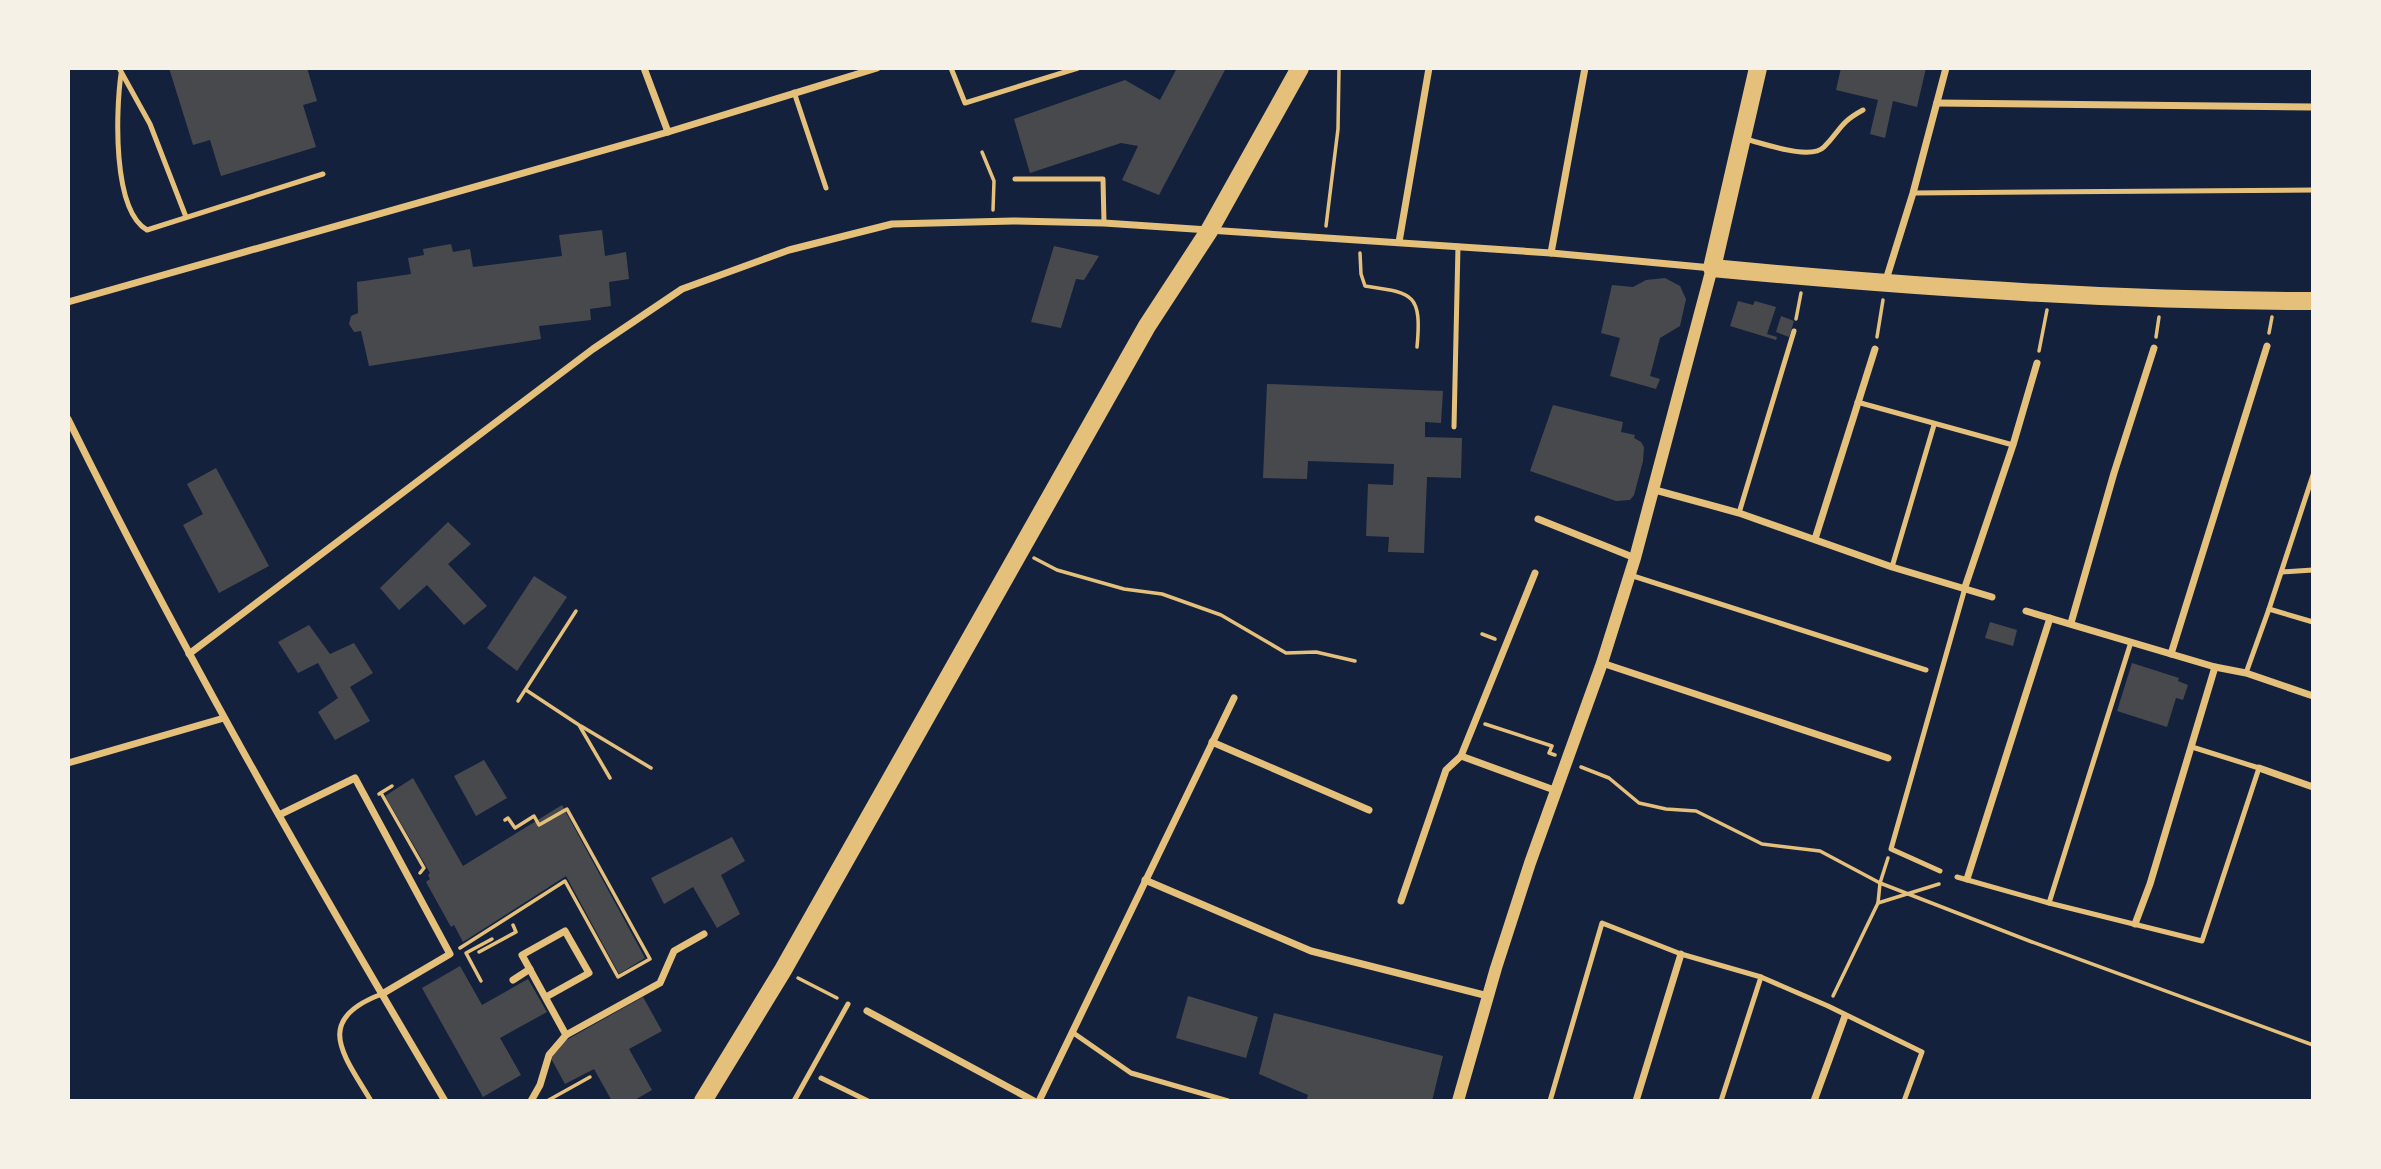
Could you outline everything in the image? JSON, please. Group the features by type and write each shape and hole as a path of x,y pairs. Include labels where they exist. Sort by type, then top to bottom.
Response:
{"main road":[{"path":"703,1101 783,970 1147,326 1209,231 1300,68"},
{"path":"1758,68 1712,268 1885,284 2049,294 2313,301"}],"street":[{"path":"644,68 668,132"},
{"path":"68,302 668,132 877,68"},
{"path":"1399,242 1429,68"},
{"path":"1550,253 1585,68"},
{"path":"1885,284 1913,193 1946,68"},
{"path":"1937,103 2313,107"},
{"path":"190,654 593,349 682,289 789,250 891,223 1104,223 1458,246 1712,268 1655,490 1630,575 1602,663 1530,863 1458,1101"},
{"path":"2171,654 2267,346"},
{"path":"2071,623 2114,473 2154,348"},
{"path":"1815,539 1875,349"},
{"path":"1965,587 2013,445 2037,363"},
{"path":"68,419 114,512 224,718 445,1101"},
{"path":"1655,490 1739,513 1892,567 1992,597"},
{"path":"1538,519 1635,558"},
{"path":"1401,901 1446,770 1461,756 1535,573"},
{"path":"2026,611 2215,667 2246,673 2313,696"},
{"path":"1967,879 2050,618"},
{"path":"1602,663 1888,758"},
{"path":"2135,924 2150,884 2215,667"},
{"path":"867,1012 1036,1101 1234,698"},
{"path":"68,763 224,718"},
{"path":"1212,742 1369,810"},
{"path":"1461,756 1557,790"},
{"path":"2259,768 2313,787"},
{"path":"279,814 355,778 450,954 382,994"},
{"path":"1145,880 1311,951 1488,996"},
{"path":"546,997 589,973 565,931 522,956 566,1035"},
{"path":"531,1101 540,1085 549,1055 566,1035 660,983 674,951 704,934"},
{"path":"1636,1101 1681,954"},
{"path":"513,979 530,970"},
{"path":"1814,1101 1845,1016"}],"lane":[{"path":"951,68 965,103 1077,68"},
{"path":"120,71 150,124 186,217"},
{"path":"120,71 117,103 118,161 132,215 138,225 147,230 323,174"},
{"path":"794,92 826,188"},
{"path":"1742,138 1812,154 1823,148 1846,119 1863,110"},
{"path":"1015,179 1103,179 1104,223"},
{"path":"1913,193 2313,190"},
{"path":"1454,427 1458,246"},
{"path":"1739,513 1794,331"},
{"path":"1857,402 2013,445"},
{"path":"1892,567 1934,425"},
{"path":"2246,673 2270,609 2313,475"},
{"path":"2282,572 2313,569"},
{"path":"1630,575 1926,670"},
{"path":"1940,872 1891,849 1965,587"},
{"path":"2270,609 2313,622"},
{"path":"2049,903 2131,642"},
{"path":"1957,877 2202,941 2259,768 2192,747"},
{"path":"1550,1101 1602,923 1681,954 1761,977 1922,1052 1904,1101"},
{"path":"1721,1101 1761,977"},
{"path":"371,1101 341,1049 340,1033 342,1021 351,1009 382,994"},
{"path":"794,1101 848,1004"},
{"path":"1072,1032 1131,1073 1228,1101"},
{"path":"821,1078 868,1101"}],"path":[{"path":"1325,239 1338,129 1339,68"},
{"path":"982,152 994,181 993,222"},
{"path":"1360,240 1364,286 1406,293 1414,301 1419,326 1417,347"},
{"path":"1794,331 1804,277"},
{"path":"1875,349 1885,284"},
{"path":"2037,363 2049,294"},
{"path":"2154,348 2163,298"},
{"path":"2267,346 2274,301"},
{"path":"1019,551 1057,570 1124,589 1161,594 1221,615 1286,653 1316,652 1355,661"},
{"path":"518,701 576,611"},
{"path":"526,690 651,768"},
{"path":"1476,720 1552,746 1549,753 1609,778 1639,803 1666,809 1696,811 1762,844 1820,851 1880,883 2313,1045"},
{"path":"579,725 610,778"},
{"path":"505,820 508,818 515,828 534,816 539,825 567,808 650,959"},
{"path":"1828,1006 1878,903 1880,883 1891,849"},
{"path":"1878,903 1957,877"},
{"path":"479,951 516,932 513,925"},
{"path":"450,954 486,931"},
{"path":"481,981 466,953 492,939"},
{"path":"783,970 848,1004"},
{"path":"547,1101 590,1077"}],"building":[{"path":"169,68 307,68 317,101 303,105 316,147 221,176 210,140 193,145"},
{"path":"1177,68 1226,68 1159,195 1122,180 1138,146 1121,143 1030,173 1014,119 1125,80 1160,100"},
{"path":"1841,68 1926,68 1917,107 1893,101 1885,138 1870,134 1878,100 1836,90"},
{"path":"602,230 605,256 626,252 629,279 609,282 611,306 590,309 591,320 539,326 541,339 369,366 361,331 354,332 349,324 351,316 358,313 357,282 411,274 408,258 424,255 423,249 451,244 453,252 470,249 473,267 562,256 559,235"},
{"path":"1054,246 1099,256 1084,280 1076,279 1061,328 1031,322"},
{"path":"1665,278 1680,286 1686,299 1680,326 1660,338 1650,376 1660,379 1656,389 1610,376 1620,338 1601,333 1612,285 1633,287 1646,280"},
{"path":"1738,301 1753,305 1755,301 1776,307 1767,334 1777,337 1776,340 1730,326"},
{"path":"1781,316 1794,321 1789,337 1776,332"},
{"path":"1267,384 1443,391 1441,423 1425,422 1425,437 1462,438 1461,478 1427,477 1424,553 1388,552 1389,537 1366,536 1368,484 1393,485 1394,464 1308,461 1307,479 1263,478"},
{"path":"1553,405 1623,422 1621,432 1635,435 1634,438 1641,442 1644,447 1643,461 1634,495 1630,500 1616,501 1530,471"},
{"path":"216,468 269,566 219,593 183,525 203,514 187,484"},
{"path":"448,522 471,544 448,564 487,606 464,625 427,585 399,610 380,588"},
{"path":"534,576 567,597 517,671 487,648"},
{"path":"1990,622 2017,630 2013,646 1985,638"},
{"path":"309,625 330,654 354,643 373,673 350,687 370,721 335,740 318,712 338,698 318,663 298,673 278,642"},
{"path":"2132,663 2179,678 2178,681 2188,685 2183,700 2176,698 2167,727 2117,711"},
{"path":"484,760 507,798 476,816 454,776"},
{"path":"413,778 463,866 562,805 645,958 619,974 566,876 463,942 454,925 451,927 426,882 430,879 430,873 385,796"},
{"path":"732,837 745,861 721,875 740,914 717,928 693,887 664,904 651,878"},
{"path":"460,966 482,1005 528,979 547,1012 500,1038 521,1075 483,1097 422,988"},
{"path":"1188,996 1258,1017 1246,1058 1176,1038"},
{"path":"643,997 662,1031 629,1049 652,1090 633,1101 612,1101 594,1069 565,1084 547,1051"},
{"path":"1274,1013 1443,1056 1432,1101 1306,1101 1308,1095 1259,1074"}]}
